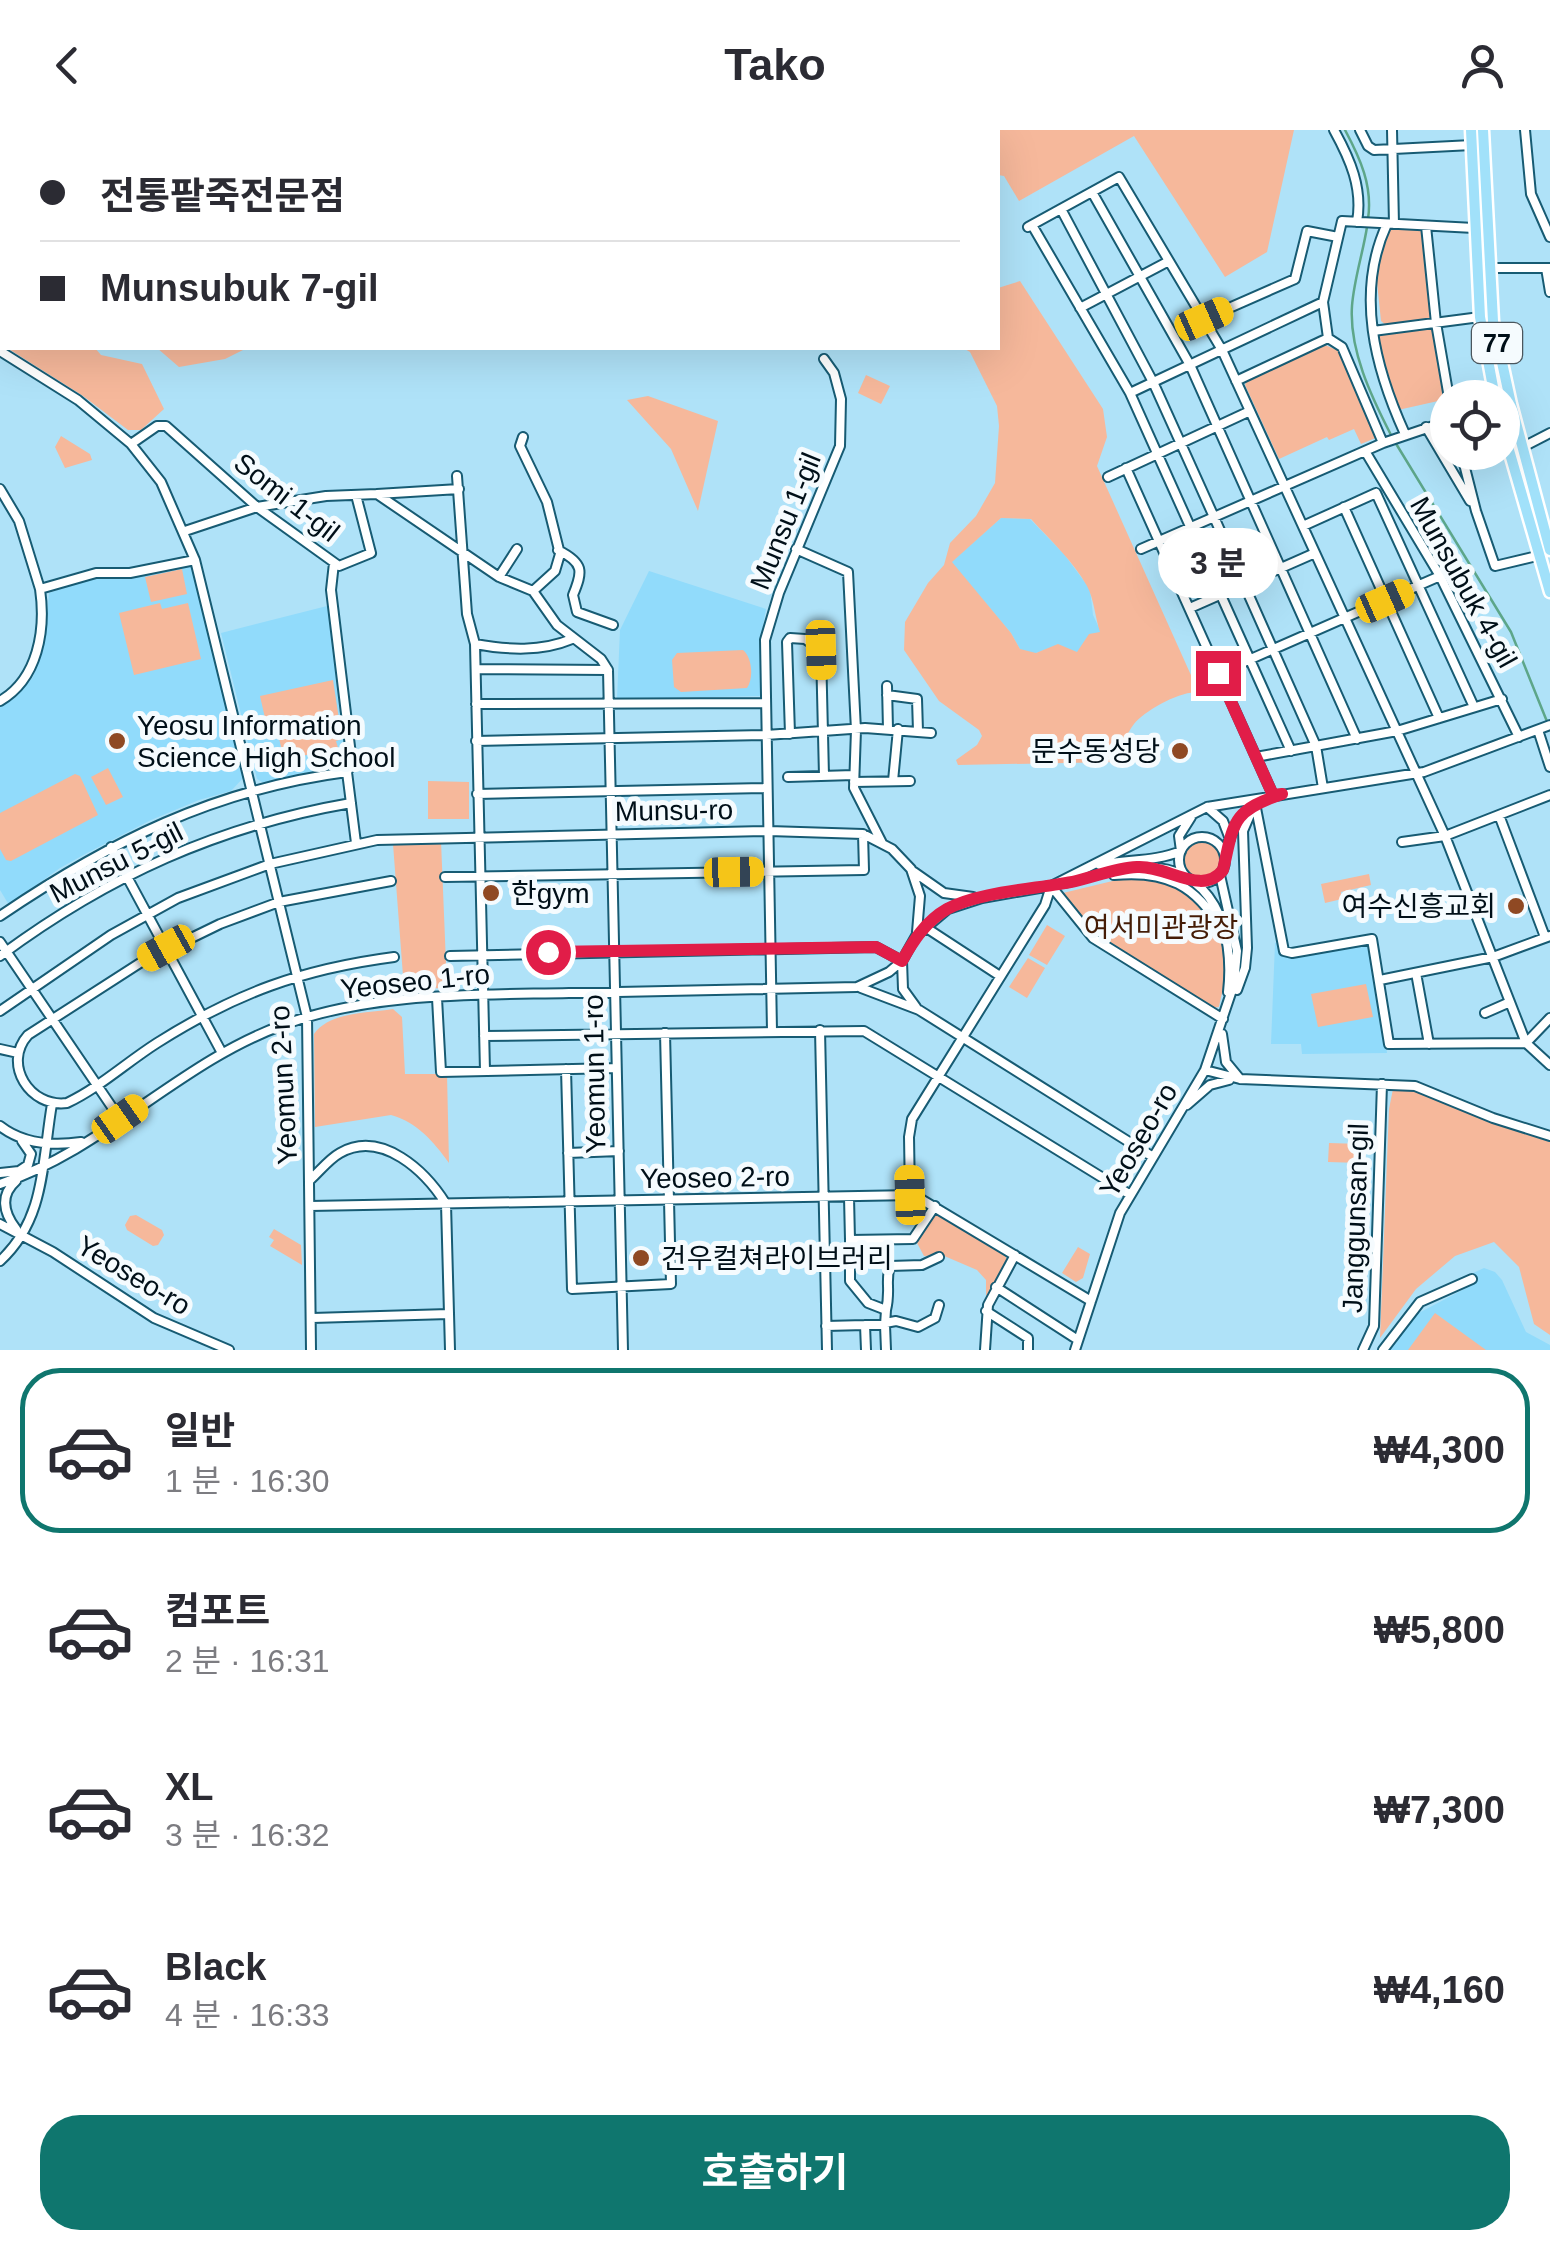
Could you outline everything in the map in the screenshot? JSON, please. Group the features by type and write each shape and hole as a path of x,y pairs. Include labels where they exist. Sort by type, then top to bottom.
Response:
{"main road":[{"name":"77","path":"1471,130 1480,316 1491,380"},
{"name":"77","path":"1483,130 1488,268 1503,380"},
{"path":"1488,365 1501,363"},
{"name":"77","path":"1520,438 1550,592"},
{"name":"77","path":"1517,470 1545,553"}],"street":[{"path":"1334,130 1354,176 1358,222"},
{"path":"1360,130 1370,148 1472,145"},
{"path":"1392,130 1386,224 1372,261 1370,286 1382,378 1403,435"},
{"path":"1524,130 1532,198 1550,237"},
{"path":"1291,750 1130,393 1030,226 1119,177 1222,350 1445,836 1526,1043 1550,1066"},
{"path":"1092,192 1190,365 1357,739"},
{"path":"1061,209 1153,382 1316,746 1323,788"},
{"path":"1328,338 1323,302 1342,221 1474,228"},
{"path":"1426,226 1446,380"},
{"path":"1204,319 1294,279 1307,231 1338,237"},
{"path":"1080,308 1170,262"},
{"path":"1488,268 1548,268 1550,292"},
{"path":"1130,393 1323,302"},
{"path":"1373,331 1480,316"},
{"path":"1236,381 1328,338"},
{"path":"1328,338 1342,346 1383,443"},
{"name":"Yeomun 2-ro","path":"0,351 78,400 131,444 161,482 195,560 307,1016 311,1348"},
{"name":"Munsu 1-gil","path":"772,1031 767,629 840,446 841,399 834,373 824,359"},
{"path":"1108,477 1250,411"},
{"name":"Somi 1-gil","path":"131,444 157,426 166,426 257,506 340,566 371,553 356,494"},
{"path":"1141,549 1430,426"},
{"path":"1426,427 1476,511"},
{"path":"1524,448 1550,433"},
{"path":"524,437 520,446 548,502 560,558 555,572 533,591"},
{"name":"Munsubuk 4-gil","path":"1365,451 1440,576 1519,737"},
{"path":"1126,468 1256,757 1278,794"},
{"path":"1466,470 1496,566 1545,553"},
{"path":"457,476 467,614 476,644 477,836 485,1071"},
{"path":"1303,526 1387,488"},
{"path":"0,489 19,521 40,589 40,631 30,671 20,687 0,701"},
{"name":"Somi 1-gil","path":"257,506 356,494 459,489"},
{"path":"1376,493 1474,707"},
{"path":"377,494 499,577 533,591 546,613 572,639 601,659 608,670"},
{"path":"185,531 257,506"},
{"path":"1344,508 1438,718"},
{"path":"499,577 516,549"},
{"path":"796,549 848,572 856,730 854,779 882,843"},
{"path":"558,550 580,570 573,595 577,612 612,625"},
{"path":"1190,608 1316,553"},
{"path":"40,589 96,573 130,573 195,560"},
{"path":"334,563 331,590 352,763 347,772 356,843"},
{"path":"1218,673 1440,576"},
{"path":"790,734 790,638 806,640 820,648 824,776"},
{"path":"476,644 502,649 540,648 572,639"},
{"path":"476,669 608,670"},
{"name":"Yeomun 1-ro","path":"608,670 623,1350"},
{"path":"893,781 893,729 887,691 916,699 918,731"},
{"path":"1256,757 1397,730 1502,699"},
{"path":"476,704 765,703"},
{"path":"910,1195 910,1126 1045,905 1051,886 1207,807 1417,774 1550,725"},
{"path":"476,740 893,729 932,732"},
{"path":"1538,730 1550,767"},
{"path":"0,916 58,877 181,814 252,790 347,772"},
{"path":"788,777 910,781"},
{"path":"477,794 768,788"},
{"path":"1231,834 1255,803 1278,794"},
{"path":"1402,842 1445,836 1550,795"},
{"path":"1224,1019 1238,959 1220,875 1238,800"},
{"path":"260,823 351,803"},
{"path":"1255,803 1284,951 1292,953 1369,938 1374,942 1389,1044 1526,1043 1550,1018"},
{"path":"1224,1019 1245,968 1242,831 1255,803"},
{"path":"1207,807 1231,834"},
{"path":"1196,813 1180,832 1182,871 1215,906 1228,941 1230,970 1223,1056 1240,1079"},
{"path":"1380,980 1493,957 1548,936 1499,815"},
{"name":"Munsu 5-gil","path":"3,954 126,875 172,853 260,823"},
{"name":"Munsu-ro","path":"1,1011 31,986 149,913 203,887 270,864 356,843 477,836 769,831 863,834 882,843 944,892 982,898"},
{"path":"445,877 864,870 863,834"},
{"path":"1088,867 1126,859 1163,858 1203,837 1216,842 1224,853"},
{"path":"112,847 222,1053"},
{"path":"916,936 948,909 982,898 1140,866 1159,868 1192,881 1206,882 1220,875"},
{"path":"911,869 921,910 916,936 902,961 903,988 920,1010"},
{"path":"1085,879 1146,873 1174,882 1202,901 1228,941"},
{"path":"391,882 279,902 166,948 28,1035 18,1053 19,1073 39,1098 52,1104 67,1103 202,1015 297,975 394,957"},
{"path":"1051,886 1093,938 1224,1019"},
{"path":"926,927 1000,976"},
{"path":"0,942 3,954 31,986 120,1119"},
{"path":"450,956 876,947 902,961"},
{"name":"Yeoseo 1-ro","path":"0,1184 90,1140 222,1053 307,1016 380,1003 482,994 857,986 878,979 902,961"},
{"path":"1416,973 1428,1044"},
{"path":"857,986 920,1010 1153,1157"},
{"path":"437,998 441,1072 616,1068"},
{"path":"1485,1013 1510,1002"},
{"name":"Yeoseo-ro","path":"1077,1345 1129,1194 1205,1070 1224,1019"},
{"path":"820,1030 826,1350"},
{"path":"484,1036 864,1031 1129,1194"},
{"path":"566,1069 572,1289 670,1284 665,1033"},
{"path":"0,1049 18,1053"},
{"name":"Janggunsan-gil","path":"1205,1070 1240,1079 1420,1087 1493,1118 1550,1136"},
{"path":"1180,1112 1210,1085 1240,1079"},
{"name":"Janggunsan-gil","path":"1363,1350 1374,1326 1382,1084"},
{"path":"0,1261 21,1234 39,1197 52,1104"},
{"path":"0,1126 30,1151 30,1160 22,1170 0,1173"},
{"path":"19,1138 45,1143 90,1140"},
{"path":"310,1180 343,1151 378,1148 395,1154 421,1173 446,1204 450,1350"},
{"path":"568,1153 618,1151"},
{"path":"20,1177 6,1191 4,1202 7,1216 21,1234"},
{"name":"Yeoseo 2-ro","path":"310,1206 910,1195 935,1206 1091,1301"},
{"path":"849,1197 851,1284 868,1302 886,1310"},
{"path":"850,1240 913,1239 935,1206"},
{"path":"0,1216 21,1234"},
{"path":"0,1224 21,1234"},
{"name":"Yeoseo-ro","path":"21,1234 154,1318 228,1350"},
{"path":"986,1350 986,1312 1015,1255"},
{"path":"825,1258 849,1256"},
{"path":"886,1350 890,1292 886,1279 890,1266 922,1265 939,1257"},
{"name":"Janggunsan-gil","path":"1383,1350 1420,1302 1472,1279"},
{"path":"996,1287 1077,1345"},
{"path":"826,1326 896,1321 918,1327 937,1316 939,1305"},
{"path":"986,1312 1028,1338 1028,1350"},
{"path":"312,1318 449,1314"},
{"path":"865,1325 866,1350"}],"shaded area":[{"path":"1001,518 1030,519 1064,554 1090,589 1093,615 1101,632 1077,653 1058,645 1036,653 1020,649 951,562"},
{"name":"Yeosu Information Science High School","path":"191,565 244,777 231,791 151,820 87,853 9,905 0,890 0,706 16,697 33,677 46,629 49,593 91,578 125,578"},
{"path":"649,571 766,609 760,696 617,699 620,630"},
{"path":"331,605 349,763 264,783 257,779 221,633"},
{"path":"1369,941 1387,1053 1302,1054 1301,1044 1271,1044 1275,943 1278,942 1283,957"},
{"path":"1484,1268 1502,1280 1526,1332 1550,1345 1550,1350 1389,1350 1413,1316 1472,1285 1471,1274"}],"green space":[{"path":"1000,130 1294,130 1267,252 1225,277 1134,136 1019,201 1000,175"},
{"path":"1390,229 1423,232 1433,314 1430,318 1387,326 1381,321 1375,263"},
{"path":"1020,281 1103,409 1107,437 1097,466 1199,693 1174,698 1139,719 1116,762 958,765 956,760 977,745 982,736 939,701 904,650 905,622 928,583 944,565 950,543 976,516 995,483 997,406 966,350 1000,350 1000,287","holes":["1001,518 1031,519 1087,586 1100,632 1089,634 1077,652 1058,644 1036,653 1020,649 952,562"]},
{"path":"1430,326 1435,329 1444,380 1430,380 1430,403 1398,410 1387,382 1378,338"},
{"path":"1323,344 1339,351 1378,437 1361,444 1354,429 1279,459 1245,385 1247,380"},
{"path":"10,350 97,350 101,355 142,364 164,409 141,430 128,430"},
{"path":"159,350 243,350 225,359 179,367"},
{"path":"866,375 890,386 881,404 858,393"},
{"path":"648,396 718,421 698,511 671,449 627,400"},
{"path":"61,436 90,454 92,460 65,468 55,447"},
{"path":"182,569 187,594 151,602 145,577"},
{"path":"160,603 162,609 188,603 201,659 134,675 119,613"},
{"path":"743,650 751,668 747,688 681,692 674,687 672,660 677,653"},
{"path":"333,680 342,739 336,741 338,748 284,760 274,716 265,718 260,696"},
{"path":"108,768 123,797 106,805 91,777"},
{"path":"75,774 80,776 98,815 11,861 6,860 0,849 0,813"},
{"path":"428,781 469,782 469,819 428,819"},
{"path":"441,841 447,988 404,989 393,844"},
{"path":"1202,842 1214,848 1220,860 1214,872 1202,878 1190,872 1184,860 1190,848"},
{"path":"1369,874 1371,885 1341,892 1342,899 1325,903 1321,884"},
{"name":"여서미관광장","path":"1129,877 1148,879 1182,892 1209,916 1224,949 1226,974 1219,1007 1212,1008 1093,931 1063,893"},
{"path":"1047,925 1065,936 1047,965 1029,955"},
{"path":"1028,958 1045,968 1027,998 1009,987"},
{"path":"1366,984 1373,1017 1318,1027 1311,994"},
{"path":"393,1009 402,1017 405,1074 447,1074 449,1163 424,1134 391,1115 315,1127 314,1034 339,1017"},
{"path":"1393,1089 1419,1091 1490,1122 1550,1142 1550,1335 1534,1324 1519,1267 1494,1242 1455,1256 1416,1289 1380,1338"},
{"path":"1329,1143 1361,1144 1360,1163 1328,1162"},
{"path":"936,1214 1006,1256 1007,1262 986,1296 986,1280 977,1270 942,1255 924,1256 917,1243"},
{"path":"136,1215 162,1230 164,1235 158,1245 153,1246 127,1230 125,1225 130,1216"},
{"path":"274,1229 301,1245 302,1265 270,1246 274,1240 269,1237"},
{"path":"1078,1247 1090,1254 1083,1278 1076,1282 1062,1273"},
{"path":"1435,1313 1486,1350 1408,1350"}],"waterway":[{"path":"1345,130 1367,184 1368,219"},
{"path":"1367,227 1353,296 1352,323 1363,372 1391,435"},
{"path":"1395,442 1511,632 1548,724"}],"place":[{"name":"Yeosu Information Science High School","path":"117,741"},
{"name":"문수동성당","path":"1180,751"},
{"name":"한gym","path":"491,893"},
{"name":"여수신흥교회","path":"1516,906"},
{"name":"건우컬쳐라이브러리","path":"641,1258"}],"route":[{"path":"548,952 876,947 902,961 916,936 939,915 953,906 982,898 1140,866 1159,868 1199,882 1214,880 1223,870 1224,853 1244,813 1255,803 1282,794 1273,795 1218,673"}]}
